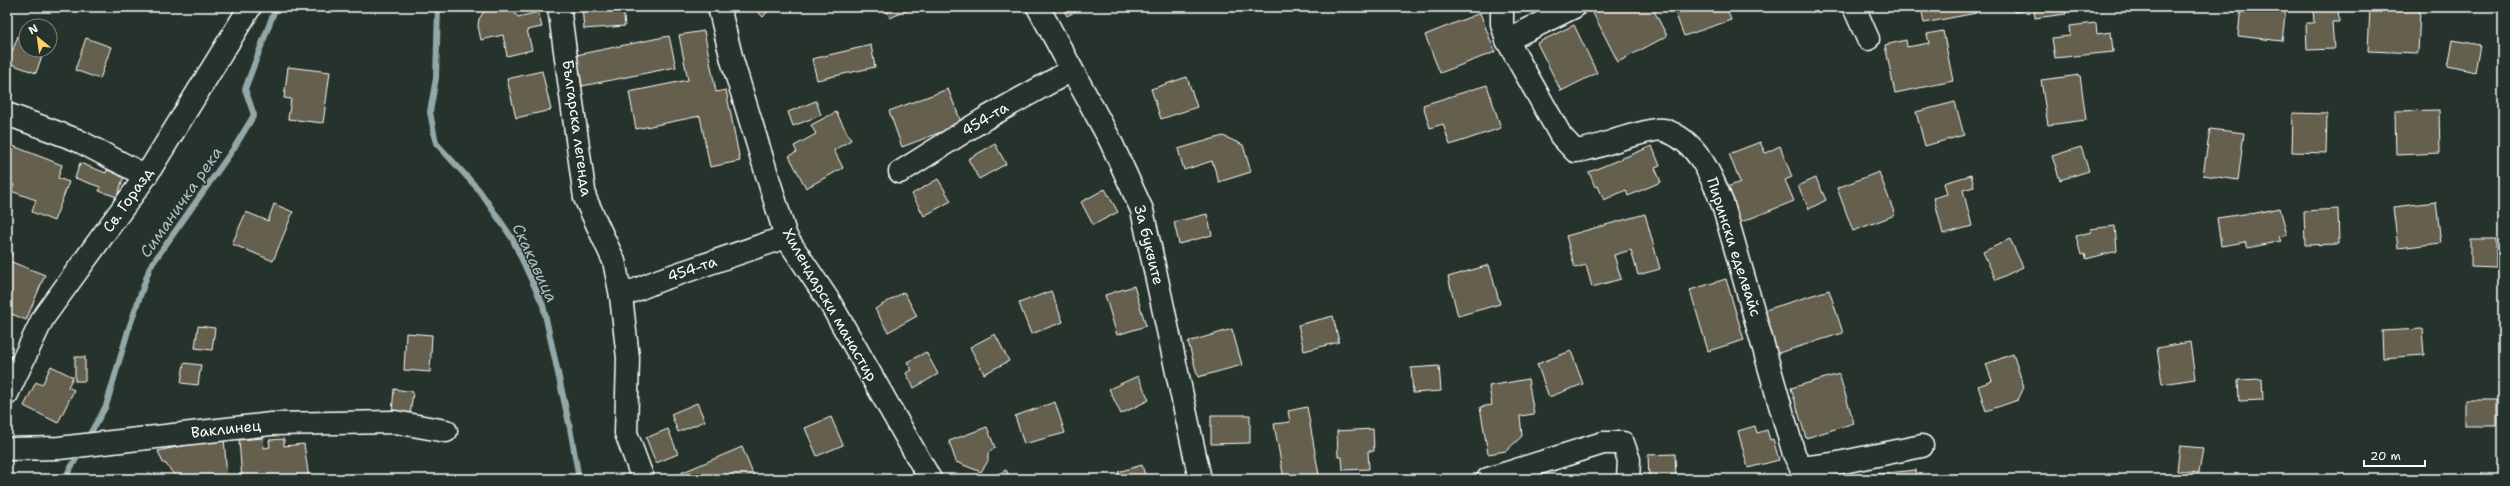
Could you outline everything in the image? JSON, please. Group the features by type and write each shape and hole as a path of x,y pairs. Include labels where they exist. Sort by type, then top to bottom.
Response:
{"street":[{"name":"Св. Горазд","path":"7,394 43,318 146,176 250,7"},
{"name":"Българска легенда","path":"559,7 585,198 614,261 621,296 628,358 626,433 643,479"},
{"name":"Хилендарски манастир","path":"719,7 732,60 786,237 829,301 930,479"},
{"name":"За буквите","path":"1038,7 1110,140 1142,210 1200,479"},
{"name":"Пирински еделвайс","path":"1502,7 1502,24 1507,40 1561,136 1575,151 1593,149 1633,135 1663,130 1688,144 1710,171 1723,205 1794,454 1801,468 1835,472"},
{"path":"1507,40 1574,7"},
{"path":"1854,7 1868,39"},
{"name":"454-та","path":"900,172 986,118 1072,70"},
{"path":"7,114 76,140 146,176"},
{"name":"454-та","path":"621,296 660,280 786,237"},
{"name":"Ваклинец","path":"7,449 59,448 272,424 395,422 446,432"},
{"path":"1488,479 1603,443 1623,443 1629,460 1628,479"},
{"path":"1835,472 1922,446"}],"building":[{"path":"491,7 509,7 518,17 538,12 542,27 527,30 532,50 507,56 503,35 481,40 478,26 479,19 483,13"},
{"path":"582,7 623,7 625,26 584,29"},
{"path":"753,7 772,7 763,17"},
{"path":"885,7 909,7 910,9 890,18"},
{"path":"1062,7 1084,7 1067,16"},
{"path":"1605,7 1652,7 1667,36 1618,62 1593,13"},
{"path":"1673,7 1726,7 1731,20 1684,36"},
{"path":"1921,7 1975,7 1976,13 1924,23"},
{"path":"2013,7 2065,7 2066,14 2035,18 2034,9 2014,12"},
{"path":"2241,7 2286,7 2282,41 2238,36"},
{"path":"2313,7 2338,7 2339,22 2332,22 2334,49 2307,50 2306,23 2314,23"},
{"path":"2370,7 2398,7 2398,10 2420,10 2418,53 2368,51"},
{"path":"1480,13 1495,52 1440,73 1425,35"},
{"path":"2096,23 2097,34 2111,32 2113,52 2055,58 2052,38 2070,36 2069,26"},
{"path":"1574,25 1597,73 1561,91 1537,43"},
{"path":"704,31 716,92 726,90 740,161 710,167 700,116 636,129 629,92 688,80 679,35"},
{"path":"1943,31 1953,81 1895,93 1885,45 1906,40 1907,47 1929,43 1927,34"},
{"path":"18,36 18,58 41,58 36,73 8,63"},
{"path":"669,36 676,67 582,86 576,55"},
{"path":"86,38 111,47 100,79 75,70"},
{"path":"2453,40 2480,45 2475,72 2448,66"},
{"path":"871,45 875,67 817,80 812,59"},
{"path":"288,67 330,72 323,123 288,119 291,99 284,98"},
{"path":"542,71 551,110 516,118 507,79"},
{"path":"2080,75 2086,120 2048,125 2041,80"},
{"path":"1187,77 1197,107 1161,119 1151,89"},
{"path":"1487,85 1501,128 1450,145 1443,124 1430,128 1423,105"},
{"path":"948,89 962,124 902,147 889,111"},
{"path":"816,101 821,115 793,126 788,112"},
{"path":"1955,102 1964,135 1925,146 1916,112"},
{"path":"2439,110 2440,153 2396,155 2395,111"},
{"path":"836,112 851,140 834,150 843,168 806,188 789,156 797,152 794,146 816,134 811,125"},
{"path":"2293,113 2327,114 2326,153 2292,152"},
{"path":"2210,129 2244,133 2238,180 2203,175"},
{"path":"1223,136 1243,145 1251,172 1219,182 1212,161 1184,170 1178,149"},
{"path":"1760,142 1765,153 1780,146 1792,177 1785,180 1794,201 1739,223 1725,188 1740,182 1729,154"},
{"path":"995,144 1006,164 979,179 968,159"},
{"path":"13,146 62,165 58,178 69,182 54,221 32,212 36,200 11,191 14,185 7,182 7,161"},
{"path":"1652,146 1660,166 1655,168 1661,182 1628,196 1626,190 1604,200 1598,186 1595,187 1589,172"},
{"path":"2081,147 2089,171 2060,180 2052,156"},
{"path":"80,163 106,173 107,170 124,176 117,197 99,191 100,187 75,178"},
{"path":"1879,172 1895,215 1853,231 1837,188"},
{"path":"1971,175 1974,187 1963,190 1972,226 1943,234 1934,198 1947,194 1944,183"},
{"path":"1816,178 1826,200 1809,209 1798,186"},
{"path":"938,179 951,201 924,216 912,194"},
{"path":"1105,189 1118,212 1093,225 1081,202"},
{"path":"2436,202 2441,243 2398,248 2393,207"},
{"path":"274,204 293,212 273,261 232,244 246,212 268,221"},
{"path":"2280,208 2287,235 2279,237 2281,241 2248,248 2245,242 2221,246 2217,218 2251,214"},
{"path":"2338,209 2339,244 2305,245 2304,211"},
{"path":"1207,214 1212,235 1179,244 1174,222"},
{"path":"1645,214 1660,269 1638,275 1631,250 1614,255 1621,279 1592,287 1586,265 1575,268 1566,236"},
{"path":"2115,226 2117,251 2086,259 2085,254 2081,255 2076,236 2091,232 2090,229"},
{"path":"2010,239 2023,267 1996,280 1983,252"},
{"path":"2471,239 2496,239 2496,268 2471,267"},
{"path":"7,251 12,253 9,261 45,275 26,320 7,312"},
{"path":"1489,265 1500,304 1458,316 1448,277"},
{"path":"1726,279 1744,340 1708,351 1690,290"},
{"path":"1134,286 1146,326 1117,335 1105,295"},
{"path":"1829,290 1843,333 1772,355 1759,312"},
{"path":"1051,291 1063,322 1031,334 1019,303"},
{"path":"904,292 917,316 888,332 875,309"},
{"path":"1333,316 1339,342 1304,351 1298,325"},
{"path":"198,326 215,328 212,350 195,348"},
{"path":"1232,329 1242,365 1198,377 1188,342"},
{"path":"2422,329 2424,355 2383,358 2382,331"},
{"path":"406,333 432,335 430,372 404,370"},
{"path":"995,334 1009,361 984,374 970,347"},
{"path":"2190,342 2195,379 2162,384 2157,348"},
{"path":"1571,351 1583,384 1549,397 1537,364"},
{"path":"926,352 938,374 914,388 906,373 912,370 907,362"},
{"path":"2013,354 2024,387 2018,400 1986,411 1978,386 1992,381 1986,364"},
{"path":"75,357 85,357 85,381 75,381"},
{"path":"184,363 201,365 198,385 181,383"},
{"path":"51,366 73,377 68,387 74,390 58,423 24,406 36,382 42,385"},
{"path":"1439,366 1441,391 1413,393 1411,368"},
{"path":"1839,374 1854,423 1806,438 1791,388"},
{"path":"1138,376 1149,400 1121,414 1109,389"},
{"path":"1528,379 1534,414 1520,416 1522,436 1506,451 1488,454 1480,407 1492,405 1489,386"},
{"path":"2262,379 2263,400 2239,401 2238,380"},
{"path":"394,389 413,392 410,415 392,412"},
{"path":"2465,400 2497,400 2497,426 2465,426"},
{"path":"1055,402 1065,433 1024,444 1015,416"},
{"path":"697,403 705,421 678,432 671,414"},
{"path":"1307,407 1319,475 1284,479 1274,424 1290,422 1288,411"},
{"path":"1211,415 1250,415 1250,443 1211,444"},
{"path":"831,417 843,445 817,456 805,428"},
{"path":"1755,426 1757,433 1767,430 1770,440 1773,439 1779,460 1748,468 1738,431"},
{"path":"987,427 995,448 988,453 988,461 981,472 956,462 949,441"},
{"path":"668,429 678,454 656,463 646,438"},
{"path":"1373,429 1374,451 1368,451 1369,469 1343,470 1342,457 1338,457 1337,431"},
{"path":"224,437 227,479 177,479 166,464 163,463 158,451"},
{"path":"263,438 264,448 270,447 269,440 284,439 284,446 304,444 309,479 242,479 239,440"},
{"path":"2180,446 2203,448 2199,473 2177,471"},
{"path":"742,447 755,479 683,479 681,473"},
{"path":"1675,454 1676,479 1649,479 1648,455"},
{"path":"1142,465 1146,479 1120,479 1118,472"},
{"path":"1006,470 1011,479 988,479 989,478"},
{"path":"1916,470 1917,479 1860,479 1859,476"},
{"path":"1175,474 1176,479 1156,479"}],"waterway":[{"name":"Симаничка река","path":"87,439 106,406 128,331 150,267 234,148 254,115 245,89 274,12 279,7"},
{"name":"Скакавица","path":"438,7 436,78 430,112 436,143 479,190 512,238 543,305 570,428 579,479"},
{"name":"Симаничка река","path":"64,479 81,451"}]}
